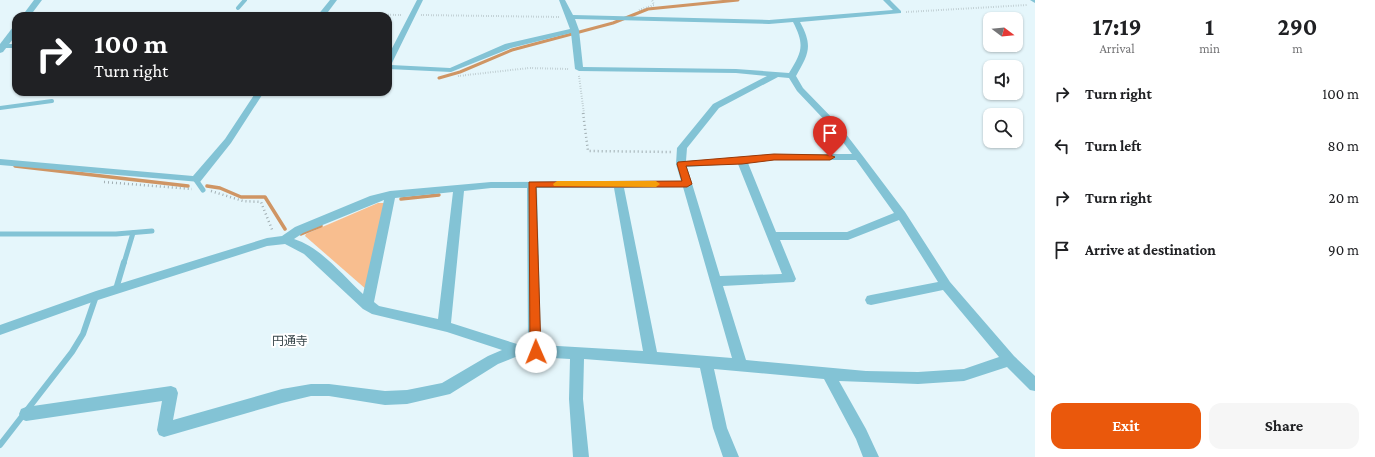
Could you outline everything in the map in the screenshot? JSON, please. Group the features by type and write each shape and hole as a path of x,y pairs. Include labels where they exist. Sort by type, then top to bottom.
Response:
{"street":[{"path":"29,12 38,0"},
{"path":"324,12 334,0"},
{"path":"392,57 420,0"},
{"path":"562,0 572,17 575,30 578,69 736,70 792,76"},
{"path":"886,0 899,12"},
{"path":"572,17 670,18 749,22 796,21 899,12"},
{"path":"792,76 806,49 806,39 796,21"},
{"path":"392,65 445,71 508,46 575,30"},
{"path":"1,47 12,34"},
{"path":"741,366 681,164 680,152 716,106 776,75"},
{"path":"792,76 800,89 836,127 859,157 901,215 946,285 1009,360 1035,385"},
{"path":"0,162 196,180 228,141 257,96"},
{"path":"681,164 742,161 774,157 859,157"},
{"path":"715,281 790,279 742,161"},
{"path":"0,330 116,289 281,239 374,199 491,185 618,183 687,184"},
{"path":"618,183 651,357"},
{"path":"532,184 536,352"},
{"path":"444,326 459,189"},
{"path":"367,305 390,196"},
{"path":"773,236 848,236 901,215"},
{"path":"281,239 300,245 346,284 367,305 376,310 444,326 500,343 517,350 651,357 866,377 918,378 964,375 1009,360"},
{"path":"871,300 946,285"},
{"path":"26,414 171,392 164,430 282,396 311,390 329,390 385,398 407,397 437,391 445,389 493,360 517,350"},
{"path":"577,354 576,399 580,457"},
{"path":"706,363 720,428 731,457"},
{"path":"828,374 861,434 871,457"}],"lane":[{"path":"238,8 245,0"},
{"path":"1,47 12,46"},
{"path":"0,108 52,101"},
{"path":"196,180 203,190"},
{"path":"0,234 59,235 152,232"},
{"path":"116,289 133,233"},
{"path":"0,445 26,414 72,352 83,334 96,296"}],"path":[{"path":"899,12 1032,2"},
{"path":"392,15 572,17"},
{"path":"445,71 463,76 529,68 578,69 588,151 680,152"},
{"path":"203,190 216,191 243,200 261,202 281,239"}],"shaded area":[{"path":"378,203 386,203 367,290 305,236 306,234"}],"waterway":[{"path":"439,78 460,72 512,50 613,23 648,9 738,0"},
{"path":"15,166 188,186"},
{"path":"207,186 220,188 241,197 265,197 285,229"},
{"path":"401,199 439,195"},
{"path":"301,234 321,226"}],"slow traffic":[{"path":"557,184 656,184"}],"district":[{"name":"円通寺","path":"290,341"}],"route":[{"path":"536,352 532,184 687,184 681,164 742,161 774,157 830,157"}]}
